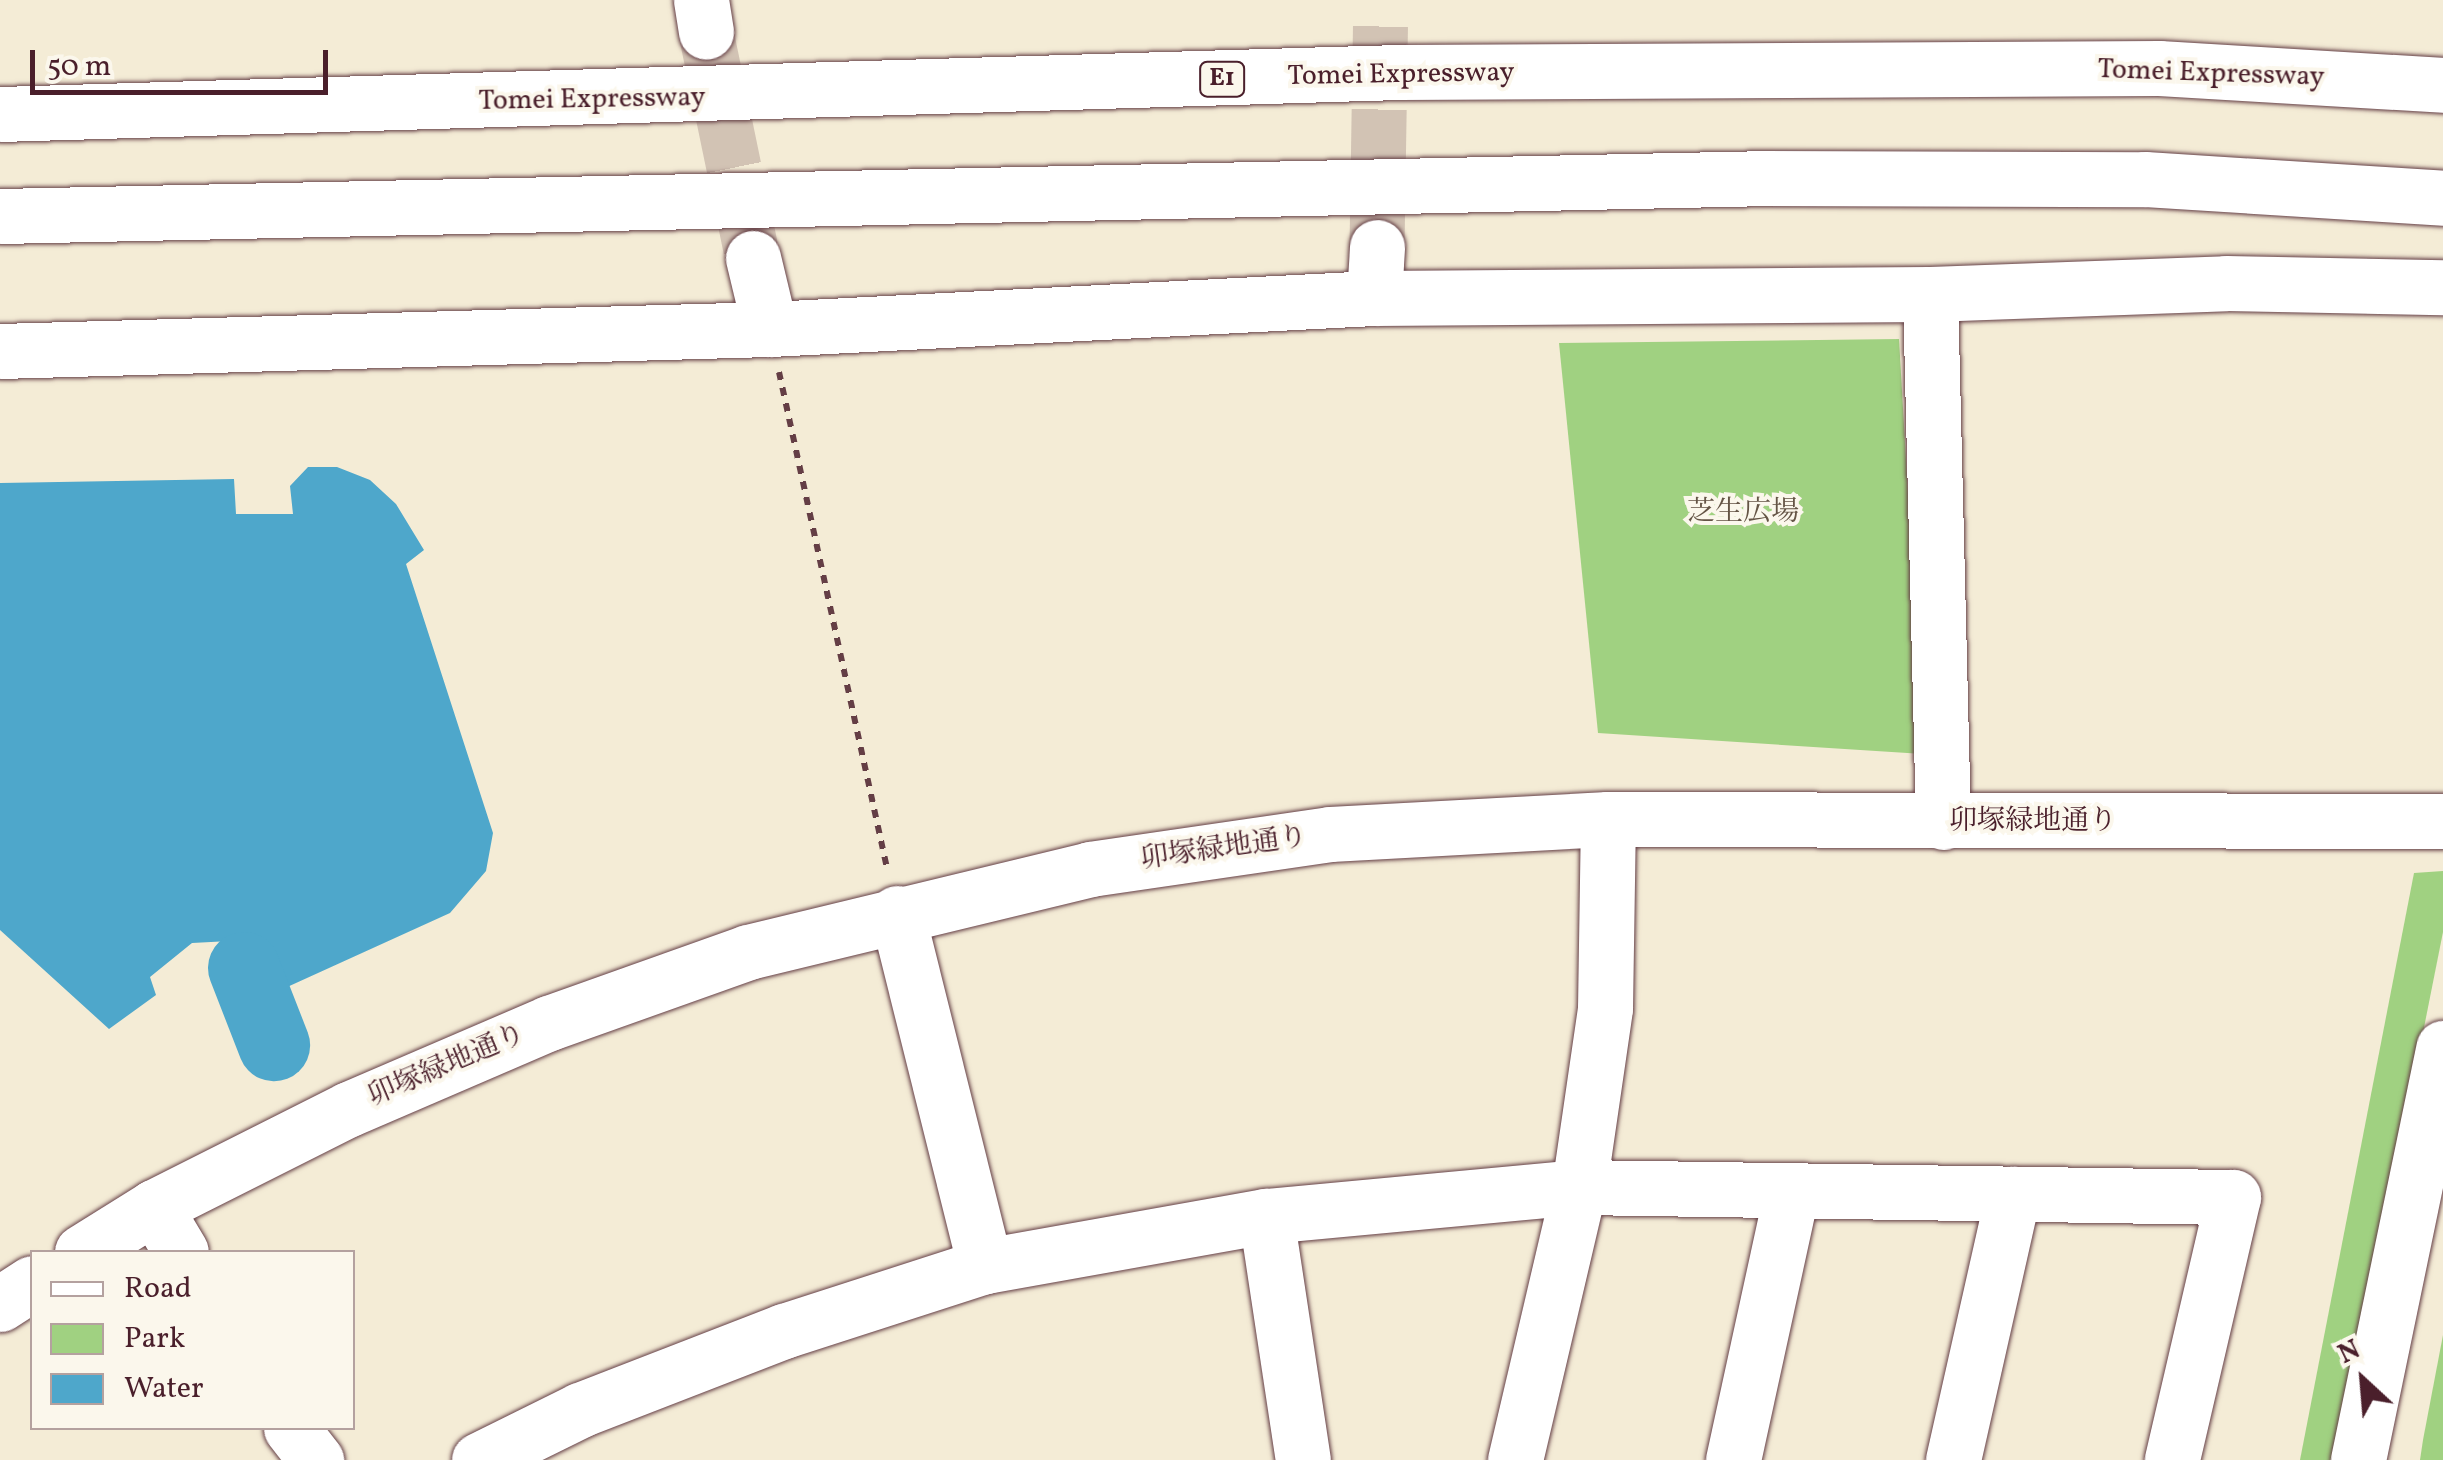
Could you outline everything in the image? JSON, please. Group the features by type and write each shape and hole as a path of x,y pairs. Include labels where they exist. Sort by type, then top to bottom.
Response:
{"main road":[{"name":"Tomei Expressway","path":"0,114 1400,72 2160,68 2443,85"},
{"path":"0,216 1764,178 2145,179 2443,198"},
{"path":"753,258 770,329"},
{"path":"0,351 770,329 1376,272 1930,294 2226,283 2443,286"},
{"path":"1930,294 1942,822"},
{"path":"1515,1460 1580,1187 1605,1008 1608,818"},
{"name":"卯塚緑地通り","path":"90,1250 168,1230 349,1108 549,1022 748,952 1090,869 1330,834 1608,818 2443,821"},
{"path":"897,913 985,1266"},
{"path":"2358,1460 2443,1048"},
{"path":"479,1460 580,1410 784,1330 985,1266 1266,1216 1580,1187 1790,1195 2233,1197 2172,1460"},
{"path":"1954,1460 2013,1194"},
{"path":"1734,1460 1790,1195"},
{"path":"1266,1216 1303,1460"},
{"path":"0,1304 30,1284"},
{"path":"294,1430 316,1460"}],"path":[{"path":"770,329 897,913"}],"green space":[{"name":"芝生広場","path":"1899,339 1923,754 1598,733 1559,343"},
{"path":"2443,871 2443,932 2338,1460 2300,1460 2414,873"},
{"path":"2443,1335 2443,1460 2420,1460 2423,1440"}],"water":[{"path":"308,467 337,467 370,480 396,504 424,550 406,564 493,833 486,871 450,913 285,988 266,959 232,974 230,941 192,943 150,977 156,995 109,1029 0,930 0,483 234,479 236,514 293,514 290,486"}],"waterway":[{"path":"244,968 274,1045"}],"tunnel":[{"path":"1377,247 1381,0"},
{"path":"706,32 753,258"}]}
